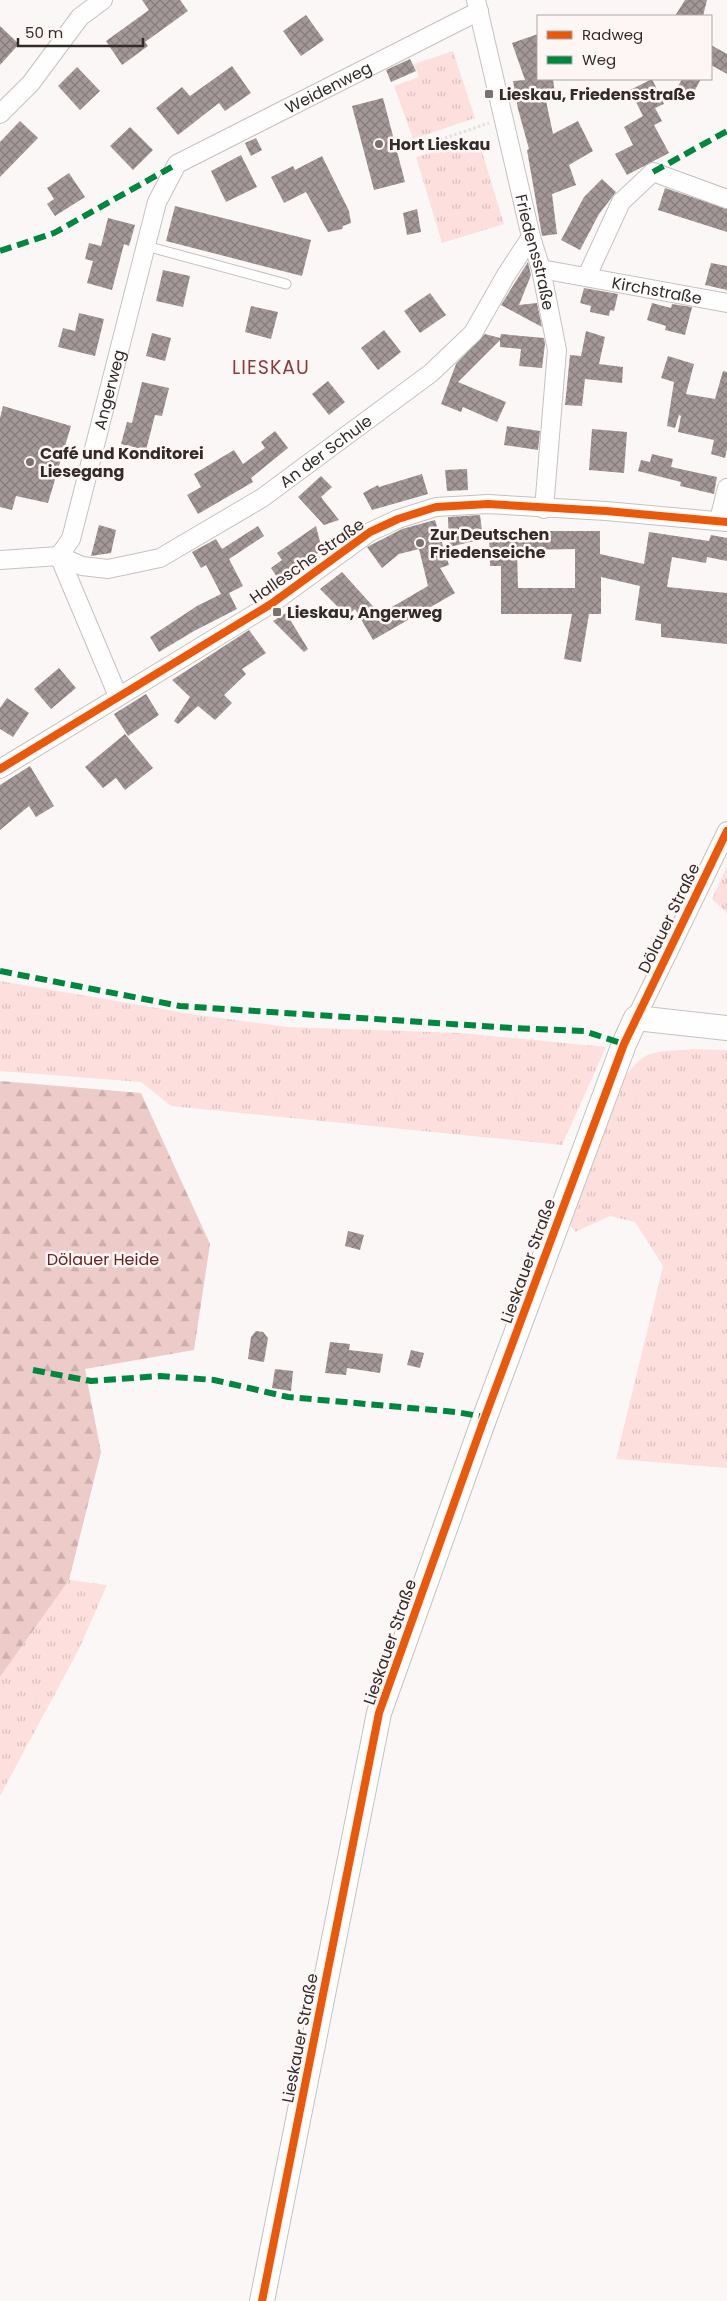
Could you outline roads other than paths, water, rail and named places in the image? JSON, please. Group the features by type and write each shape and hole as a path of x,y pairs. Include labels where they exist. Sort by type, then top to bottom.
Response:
{"street":[{"path":"0,114 31,83 80,17 103,0"},
{"name":"Friedensstraße","path":"477,5 531,237 541,269 557,350 544,509"},
{"name":"Weidenweg","path":"177,164 477,5"},
{"name":"Angerweg","path":"59,556 71,539 157,202 177,164"},
{"path":"587,276 621,202 653,172 727,199"},
{"name":"An der Schule","path":"59,556 82,566 108,570 160,558 262,498 431,374 473,333 506,275 531,237"},
{"name":"Kirchstraße","path":"541,269 727,303"},
{"path":"723,521 727,488"},
{"name":"Hallesche Straße","path":"0,769 271,604 370,532 398,519 436,507 488,504 723,521"},
{"path":"0,560 59,556 118,696"},
{"name":"Dölauer Straße","path":"636,1018 727,831"},
{"path":"636,1018 727,1028"},
{"name":"Lieskauer Straße","path":"262,2301 379,1713 482,1425 620,1053 636,1018"}],"lane":[{"path":"146,246 286,284"}],"place":[{"name":"Lieskau, Friedensstraße","path":"489,94"},
{"name":"Hort Lieskau","path":"379,144"},
{"name":"Café und Konditorei Liesegang","path":"30,462"},
{"name":"Zur Deutschen Friedenseiche","path":"420,543"},
{"name":"Lieskau, Angerweg","path":"277,612"}],"district":[{"name":"LIESKAU","path":"271,367"}],"park label":[{"name":"Dölauer Heide","path":"103,1259"}]}
